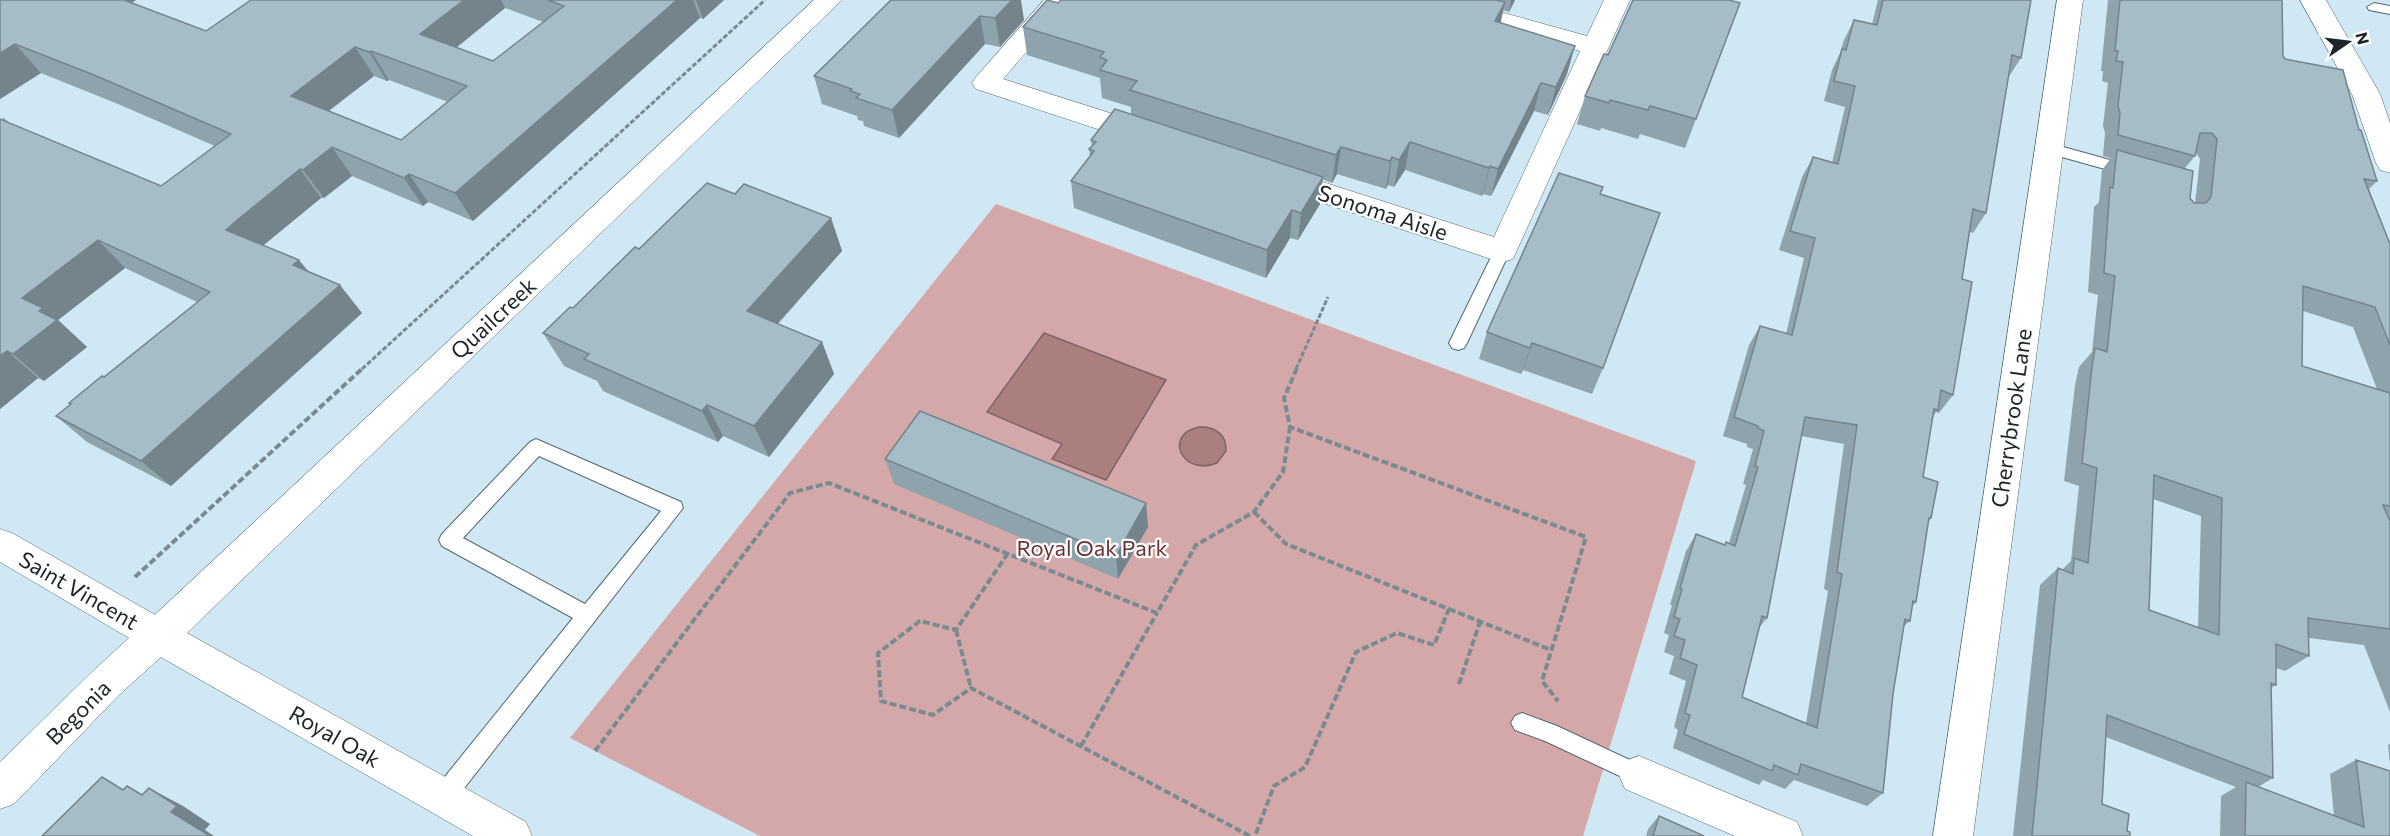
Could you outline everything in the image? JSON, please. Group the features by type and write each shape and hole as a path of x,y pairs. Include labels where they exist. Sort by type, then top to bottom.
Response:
{"street":[{"name":"Quailcreek","path":"158,636 829,0"},
{"path":"1058,0 985,83 1177,145"},
{"path":"1428,0 1595,47"},
{"path":"1502,250 1617,0"},
{"name":"Cherrybrook Lane","path":"1953,836 2070,0"},
{"path":"2313,0 2366,94 2390,163"},
{"name":"Sonoma Aisle","path":"1254,170 1502,250"},
{"name":"Saint Vincent","path":"0,544 158,636"},
{"name":"Begonia","path":"0,790 106,683 158,636"},
{"name":"Royal Oak","path":"158,636 512,836"},
{"path":"1640,775 1783,836"}],"lane":[{"path":"2374,7 2390,10"},
{"path":"2049,148 2141,174"},
{"path":"1458,343 1502,250"},
{"path":"443,797 588,616 674,508 536,447 448,540 588,616"},
{"path":"1522,723 1550,733 1640,775"}],"path":[{"path":"106,604 765,0"},
{"path":"1081,746 1196,545 1254,512 1283,472 1290,427 1284,398 1328,297"},
{"path":"1290,427 1586,537 1542,681 1560,704 1550,733"},
{"path":"595,751 790,493 829,483 1158,613"},
{"path":"1254,512 1286,544 1552,651"},
{"path":"1008,553 956,630 971,688 1250,836"},
{"path":"1255,836 1274,786 1305,767 1356,652 1397,633 1434,645 1449,609"},
{"path":"956,630 920,621 878,653 881,701 933,715 971,688"},
{"path":"1459,684 1480,622"}],"green space":[{"name":"Royal Oak Park","path":"996,204 1696,461 1583,836 760,836 570,738"}],"shaded area":[{"path":"1044,333 1166,380 1106,480 1052,459 1062,444 987,412"},
{"path":"1199,427 1215,430 1224,440 1226,451 1217,463 1205,466 1195,464 1181,453 1179,446 1181,438 1188,431"}],"building":[{"path":"0,0 124,0 206,31 251,0 464,0 420,34 493,61 564,6 548,0 677,0 455,193 409,174 404,178 332,147 303,170 300,169 236,221 226,230 299,260 293,265 340,285 141,461 56,416 102,376 104,377 210,292 98,240 22,298 43,308 39,311 57,320 13,354 7,351 0,356 0,119 161,186 231,134 15,44 0,53","holes":["355,47 371,51 467,86 401,140 291,96"]},
{"path":"891,0 1012,0 995,18 980,16 892,110 856,98 860,94 850,91 852,89 814,76"},
{"path":"1047,0 1058,3 1061,0 1496,0 1505,2 1495,21 1575,46 1556,87 1541,83 1498,169 1410,142 1399,160 1392,157 1390,161 1341,147 1336,155 1130,90 1137,81 1100,70 1107,60 1100,57 1104,52 1023,27"},
{"path":"1633,0 1729,0 1740,3 1696,119 1650,106 1648,110 1585,96 1604,54 1608,55"},
{"path":"1883,0 2031,0 2021,58 2012,55 1986,213 1973,209 1962,279 1972,282 1953,395 1941,390 1938,410 1934,409 1923,477 1938,482 1931,518 1929,518 1916,602 1913,601 1910,621 1905,619 1893,694 1883,793 1801,764 1798,775 1774,765 1772,771 1684,734 1690,715 1685,713 1697,665 1680,658 1685,640 1674,636 1680,619 1674,617 1682,589 1680,588 1696,534 1725,545 1726,542 1735,546 1758,467 1755,466 1764,431 1758,426 1734,417 1760,326 1792,335 1815,238 1790,231 1813,157 1838,164 1855,86 1834,81 1842,49 1846,50 1854,20 1877,25","holes":["1805,417 1857,425 1837,572 1842,574 1817,728 1742,697 1762,616 1767,618"]},
{"path":"2120,0 2282,0 2283,56 2285,59 2343,70 2359,130 2361,130 2377,181 2364,179 2390,244 2390,345 2375,307 2303,286 2302,366 2390,393 2390,506 2383,505 2390,521 2390,629 2308,618 2309,656 2276,644 2276,685 2271,683 2273,778 2107,715 2102,804 2129,814 2127,831 2130,832 2130,836 2032,836 2058,568 2073,574 2074,558 2088,563 2097,468 2082,463 2095,348 2107,352 2115,276 2104,273 2110,187 2113,188 2117,150 2193,171 2190,198 2194,203 2206,203 2211,197 2217,139 2212,133 2200,133 2195,156 2118,135 2120,113 2118,106 2123,62 2116,61 2118,51 2115,51","holes":["2154,475 2222,498 2219,635 2149,610"]},
{"path":"1115,109 1323,177 1301,213 1292,210 1267,250 1071,181 1094,151 1089,149 1096,142 1091,140"},
{"path":"1559,173 1603,187 1600,194 1660,213 1603,368 1532,343 1530,348 1487,332"},
{"path":"707,183 735,194 744,184 831,218 747,311 822,342 754,426 707,405 702,411 584,359 589,354 543,333 570,307 573,308 635,247 639,249"},
{"path":"920,411 1146,503 1116,556 885,459"},
{"path":"2356,760 2390,771 2390,836 2245,836 2246,782 2364,827"},
{"path":"102,777 123,790 127,786 142,795 149,788 177,806 171,812 210,836 42,836"},
{"path":"1659,816 1704,836 1653,836"}]}
